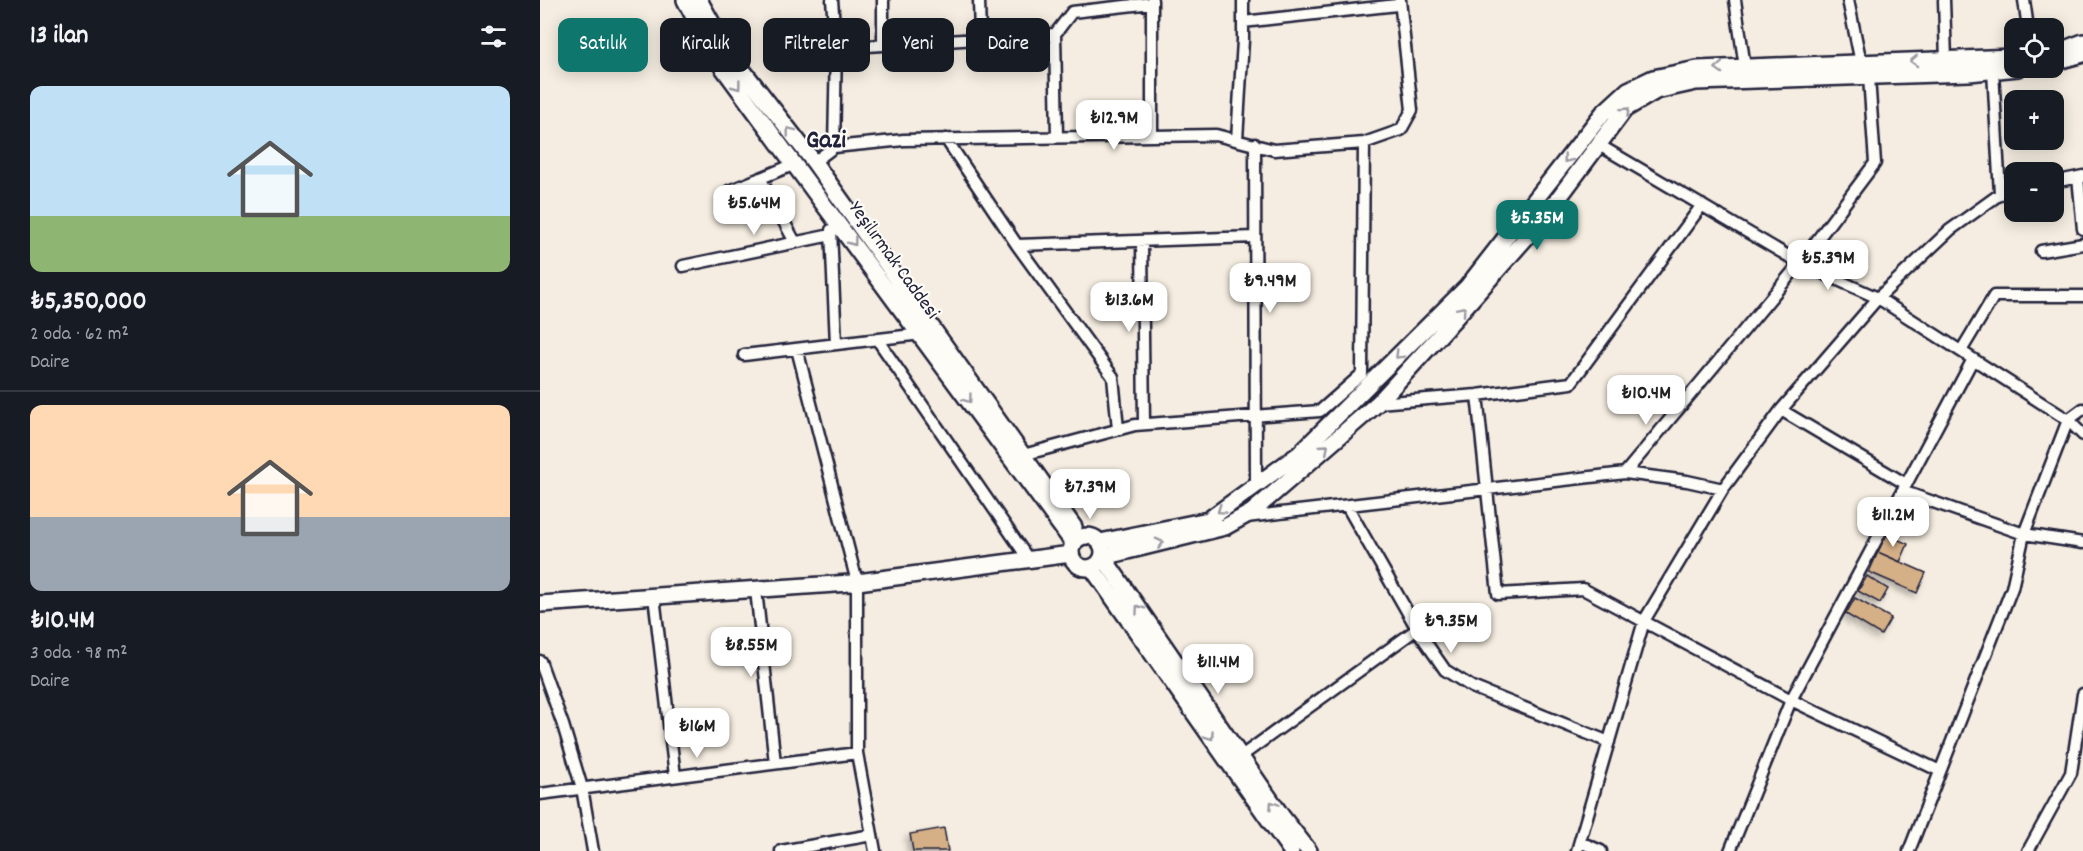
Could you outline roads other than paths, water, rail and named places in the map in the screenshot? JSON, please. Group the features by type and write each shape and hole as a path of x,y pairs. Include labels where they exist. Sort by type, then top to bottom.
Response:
{"main road":[{"name":"Yeşilırmak Caddesi","path":"685,0 716,57 1075,545"},
{"name":"Yeşilırmak Caddesi","path":"699,0 727,50 814,162 1023,455 1075,545"},
{"path":"2064,49 2083,42"},
{"path":"2064,59 2083,54"},
{"path":"1075,545 1076,564 1086,568 1098,556 1208,520 1299,454 1467,288 1603,113 1628,90 1653,78 1697,69 2004,57"},
{"path":"1098,556 1225,527 1252,512 1378,403 1546,215 1625,109 1656,91 1696,82 1869,77 2004,70"},
{"path":"540,604 857,582 1029,560 1092,537 1098,556 1291,851"},
{"path":"1098,556 1283,819 1309,851"}],"street":[{"path":"832,0 834,18"},
{"path":"883,0 883,18"},
{"path":"979,0 979,18"},
{"path":"1237,140 1243,0"},
{"path":"1735,0 1745,67"},
{"path":"1848,0 1861,63"},
{"path":"1944,0 1946,60"},
{"path":"1057,137 1055,34 1072,12 1152,2 1152,136"},
{"path":"2028,2 2028,18"},
{"path":"814,162 834,147 904,140 1216,135 1274,150 1364,142 1401,130 1412,110 1398,3 1243,22"},
{"path":"1050,34 1055,34"},
{"path":"1993,71 2000,194"},
{"path":"834,147 836,72"},
{"path":"1625,473 1800,263 1875,163 1869,77"},
{"path":"946,139 1017,245 1113,377 1118,429"},
{"path":"1023,455 1144,424 1320,411 1362,374 1364,142"},
{"path":"1255,144 1256,485"},
{"path":"1599,144 1800,263 1878,298 2068,420 2083,435"},
{"path":"729,191 795,164"},
{"path":"2064,180 2080,176 2083,229"},
{"path":"760,178 795,242"},
{"path":"1601,851 1579,847 1644,621 1723,489 1780,410 1878,298 1950,230 2004,193"},
{"path":"1378,403 1571,383 1702,205"},
{"path":"830,212 836,344"},
{"path":"683,266 831,235"},
{"path":"1017,245 1255,237"},
{"path":"1142,241 1144,424"},
{"path":"2041,251 2083,244"},
{"path":"1961,351 1994,296 2083,296"},
{"path":"744,355 921,334"},
{"path":"877,339 1029,560"},
{"path":"797,349 857,582 857,753 875,851"},
{"path":"1730,851 1791,700 1973,359"},
{"path":"1477,394 1498,594 1583,589 1791,700 1940,771"},
{"path":"1909,851 2012,588 2024,534 2068,420 2083,409"},
{"path":"1780,410 1904,488 2024,534 2083,543"},
{"path":"1242,518 1625,473 1687,481 1723,489"},
{"path":"1347,506 1418,629 1445,669 1472,687 1609,742"},
{"path":"756,590 775,763"},
{"path":"654,596 675,776"},
{"path":"1240,757 1418,629"},
{"path":"540,661 582,788 593,851"},
{"path":"2028,851 2071,773 2083,694"},
{"path":"540,794 857,753"},
{"path":"781,851 872,835"}],"district":[{"name":"Gazi","path":"826,141"}]}
